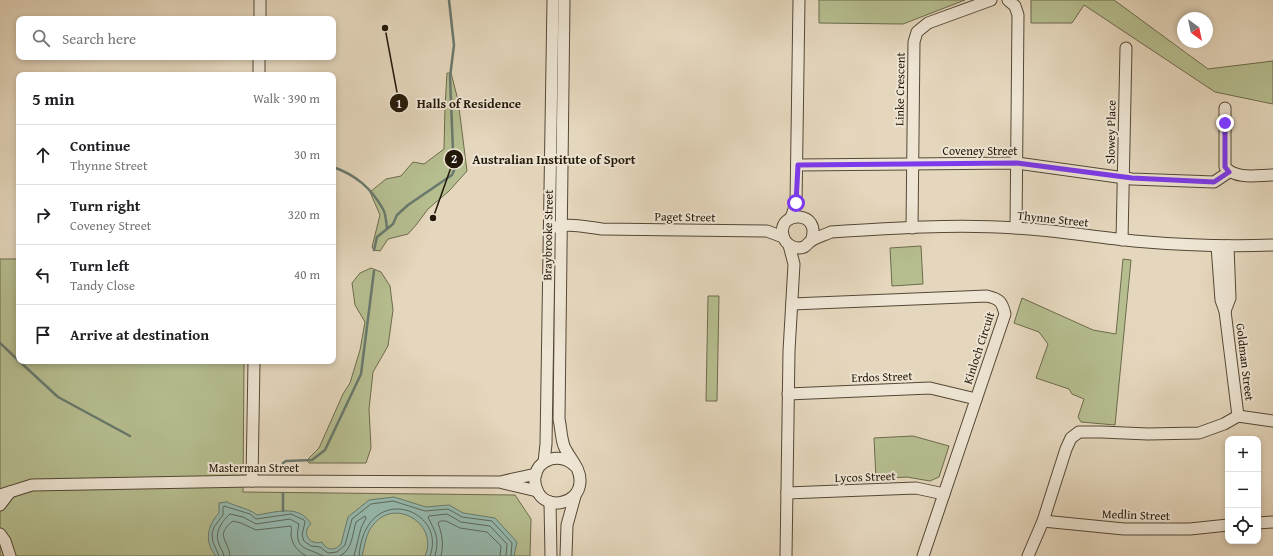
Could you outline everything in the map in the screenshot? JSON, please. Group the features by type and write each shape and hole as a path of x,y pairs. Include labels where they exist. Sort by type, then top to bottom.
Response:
{"street":[{"path":"260,0 260,16"},
{"name":"Braybrooke Street","path":"544,462 546,444 553,0"},
{"name":"Braybrooke Street","path":"564,0 559,419 564,446 576,468"},
{"path":"786,556 788,394 794,264 782,232 796,203 798,165 799,0"},
{"name":"Linke Crescent","path":"912,228 914,42 917,32 928,23 991,0"},
{"path":"1008,0 1015,6 1018,15 1016,228"},
{"name":"Slowey Place","path":"1122,240 1126,48"},
{"path":"259,60 259,72"},
{"path":"1225,108 1225,167 1229,172 1244,176 1273,175"},
{"name":"Coveney Street","path":"798,165 1017,163 1123,177 1214,182 1229,172"},
{"path":"794,264 814,230 796,203"},
{"path":"788,221 796,217 809,221"},
{"name":"Paget Street","path":"549,229 579,232 602,229 767,231 788,221"},
{"name":"Thynne Street","path":"809,221 831,232"},
{"name":"Thynne Street","path":"807,244 831,232 972,227 1016,228 1072,233 1122,240 1222,246 1273,245"},
{"name":"Paget Street","path":"767,231 786,241"},
{"path":"786,241 798,248 807,244"},
{"name":"Goldman Street","path":"1222,246 1221,300 1225,311 1238,416"},
{"name":"Kinloch Circuit","path":"792,304 987,296 996,298 1003,304 1005,314 922,556"},
{"path":"252,481 254,364"},
{"name":"Erdos Street","path":"788,394 930,388 976,399"},
{"path":"1028,556 1043,521 1066,450 1071,438 1079,432 1148,434 1199,433 1224,424 1238,416 1273,421"},
{"path":"566,556 567,525 575,496 579,489 579,473 569,461 562,458 550,459 544,462 536,474 535,480 537,491 542,498 550,502 562,503 575,496"},
{"name":"Masterman Street","path":"0,505 5,493 32,484 252,481 500,482 536,474"},
{"name":"Masterman Street","path":"500,482 537,491"},
{"name":"Lycos Street","path":"787,493 916,488 944,494"},
{"path":"550,502 551,556"},
{"name":"Medlin Street","path":"1043,521 1124,529 1190,529 1225,526"},
{"path":"1261,523 1273,522"},
{"path":"0,534 5,541 10,556"}],"green space":[{"path":"819,0 965,0 903,24 819,23"},
{"path":"1031,0 1114,0 1177,46 1177,48 1179,48 1208,69 1273,61 1273,104 1215,92 1084,5 1072,23 1031,23"},
{"path":"447,73 451,73 458,100 467,171 449,191 428,209 408,234 388,239 380,251 374,250 372,247 380,215 370,192 386,179 401,176 413,162 424,164 444,149"},
{"path":"921,246 923,284 892,286 890,248"},
{"path":"0,259 16,259 16,364 244,364 243,492 515,495 531,519 530,556 0,556"},
{"path":"1123,259 1131,260 1115,425 1081,422 1078,417 1084,399 1072,394 1069,389 1036,378 1048,344 1039,332 1014,323 1022,298 1093,330 1116,334"},
{"path":"371,268 381,272 390,286 393,310 388,346 373,372 369,409 371,448 366,463 309,463 307,460 319,448 343,394 350,383 360,350 365,322 355,305 352,283 360,273"},
{"path":"708,296 719,296 717,401 706,401"},
{"path":"913,436 949,446 939,477 930,481 907,477 876,479 874,438"}],"water":[{"path":"394,497 426,507 449,505 463,513 495,518 517,542 514,556 425,556 428,545 426,534 421,525 413,518 403,514 393,513 383,516 371,527 366,539 362,556 216,556 210,545 208,534 212,523 219,513 219,503 227,502 257,515 280,511 300,514 311,524 307,531 308,538 313,542 322,542 326,547 334,549 341,544 348,517 369,500"}],"waterway":[{"path":"374,250 377,237 393,224 397,215 408,205 452,175 455,168 450,77 454,45 449,0"},
{"path":"336,168 356,178 368,189 384,211 387,228"},
{"path":"283,465 286,461 312,460 325,450 361,374 374,271"},
{"path":"0,343 16,358"},
{"path":"22,364 58,397 130,436"},
{"path":"283,493 283,511"}],"place":[{"name":"Halls of Residence","path":"385,28"},
{"name":"Australian Institute of Sport","path":"433,218"}],"route":[{"path":"796,203 798,165 1017,163 1132,178 1214,182 1229,172 1225,167 1225,123"}]}
